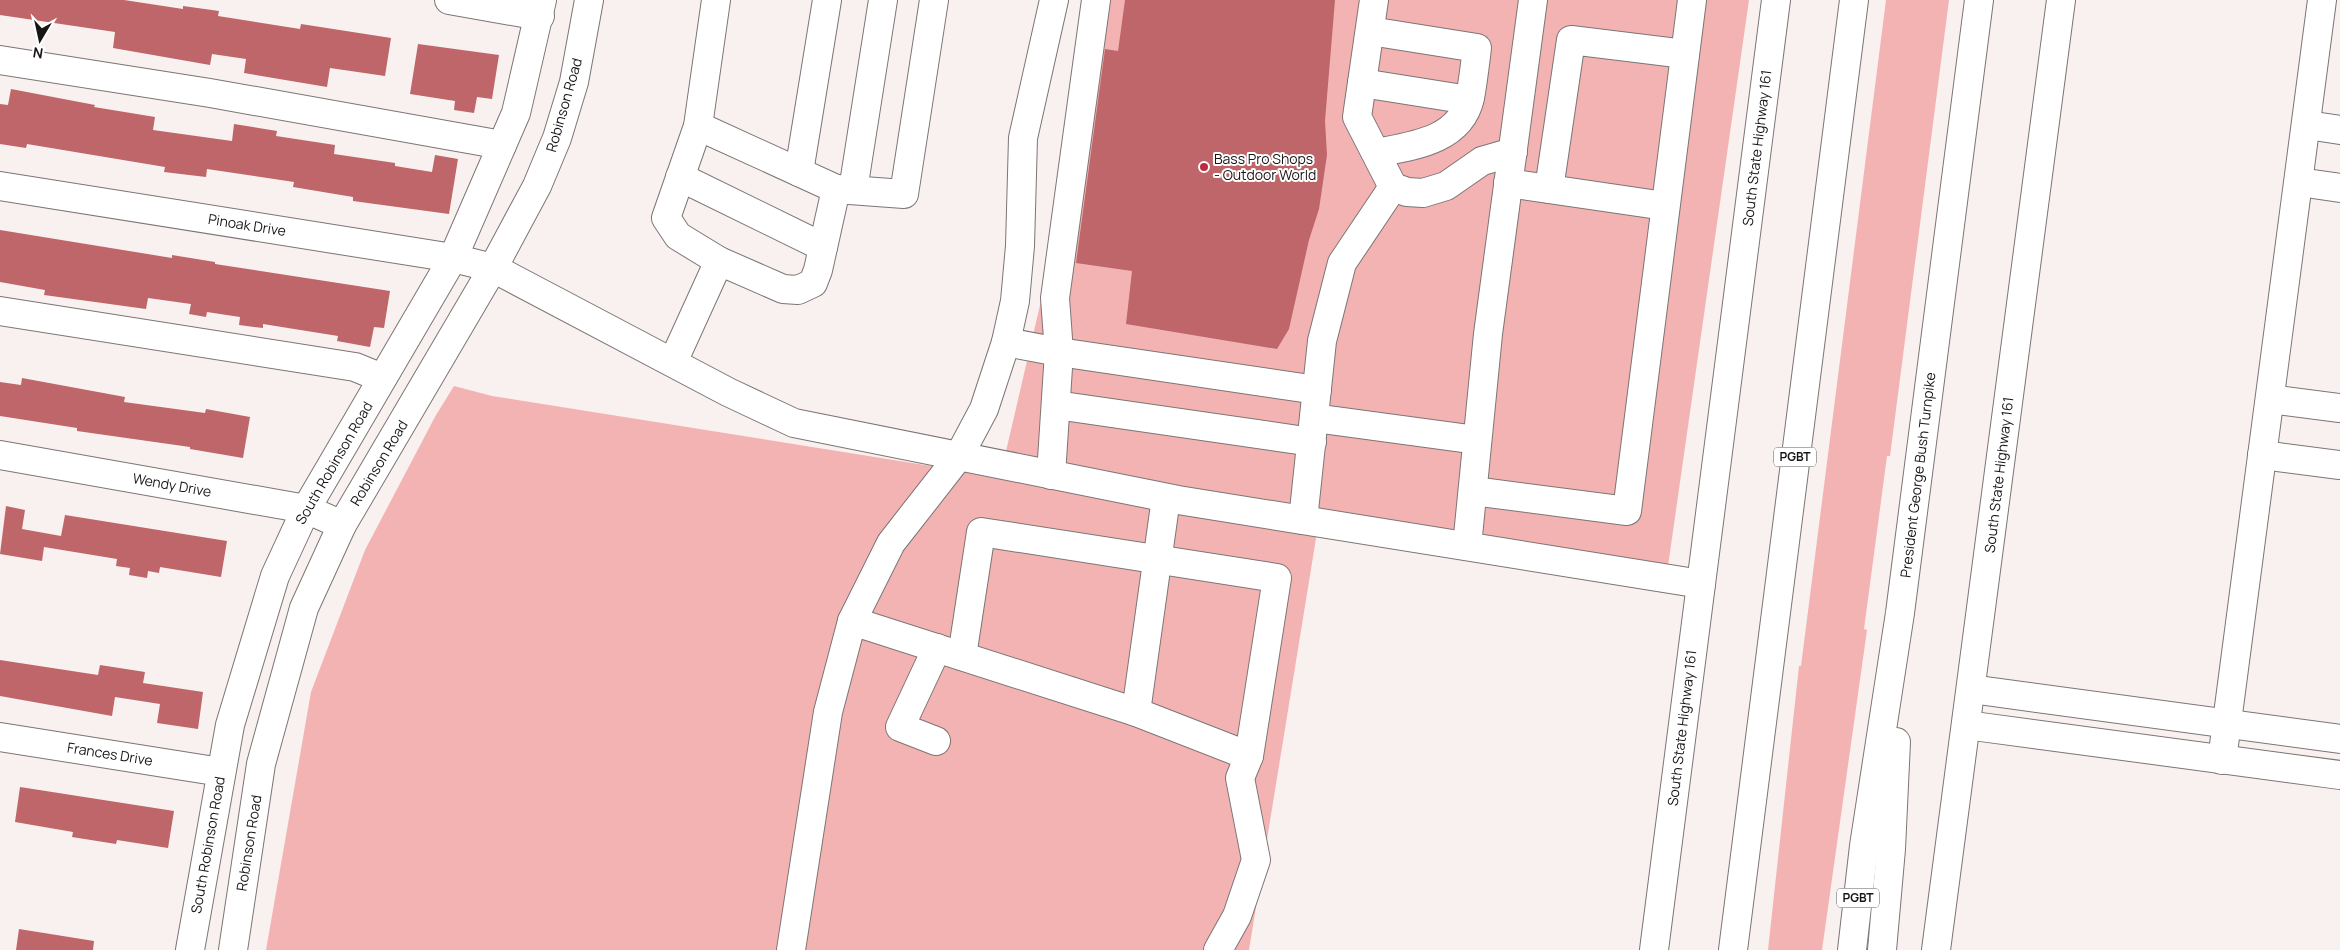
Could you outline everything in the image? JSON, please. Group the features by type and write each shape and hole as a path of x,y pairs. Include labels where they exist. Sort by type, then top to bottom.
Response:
{"main road":[{"path":"449,0 541,8"},
{"name":"Robinson Road","path":"233,950 261,764 304,608 342,525 493,268 537,186 556,138 574,82 589,0"},
{"path":"716,0 698,126 666,218 678,236 719,262 783,289 798,290 813,283 823,247 844,189 882,0"},
{"path":"799,172 827,0"},
{"path":"698,126 799,172 844,189 904,194 934,0"},
{"path":"792,950 828,712 852,621 891,543 959,456 984,409 1006,342 1015,301 1020,246 1023,138 1054,0"},
{"path":"1051,474 1059,352 1055,298 1096,0"},
{"path":"1374,0 1357,117 1393,187 1407,192 1423,193 1446,186 1482,161 1513,152"},
{"path":"1467,546 1488,334 1533,0"},
{"path":"1472,491 1627,511 1692,0"},
{"name":"South State Highway 161","path":"1654,950 1776,0"},
{"name":"PGBT","path":"1733,950 1854,0"},
{"name":"President George Bush Turnpike","path":"1852,950 1864,846 1900,613 1979,0"},
{"name":"South State Highway 161","path":"1936,950 2061,0"},
{"path":"2222,760 2322,0"},
{"name":"South Robinson Road","path":"190,950 230,724 275,576 306,509 453,258 516,113 541,8"},
{"path":"1370,31 1477,48 1469,100 1457,123 1435,140 1376,153"},
{"path":"1549,189 1571,40 1685,54"},
{"path":"0,60 210,93 502,145"},
{"path":"1362,82 1469,100"},
{"path":"2307,125 2340,130"},
{"path":"680,177 823,247"},
{"path":"2299,182 2340,188"},
{"path":"1508,183 1665,206"},
{"name":"Pinoak Drive","path":"0,186 453,258 493,268 794,423 1166,498 1701,584"},
{"path":"1303,520 1322,341 1342,263 1393,187"},
{"path":"673,362 719,262"},
{"path":"0,311 355,367 382,378"},
{"path":"1006,342 1059,352 1317,390"},
{"path":"2270,399 2340,408"},
{"path":"1056,405 1313,430 1478,440"},
{"path":"2262,455 2340,465"},
{"name":"Wendy Drive","path":"0,456 306,509 342,525"},
{"path":"1136,712 1166,498"},
{"path":"936,741 900,727 950,652 981,532 1278,578 1249,756 1240,778 1256,860 1237,916 1218,950"},
{"path":"1882,950 1892,849 1900,613"},
{"path":"852,621 1136,712 1249,756"},
{"path":"1971,689 2340,739"},
{"path":"2050,736 2054,700"},
{"path":"1966,725 2340,775"},
{"name":"Frances Drive","path":"0,737 221,772"},
{"path":"1728,950 1737,914"}],"shaded area":[{"path":"1111,0 1749,0 1666,580 1318,526 1249,950 266,950 311,692 365,550 436,415 454,386 492,396 1000,477"},
{"path":"1886,0 1949,0 1890,456 1887,456 1864,629 1867,630 1822,950 1768,950 1799,666 1801,666"}],"building":[{"path":"0,0 124,0 183,9 183,6 219,11 218,16 300,29 301,24 391,38 385,76 330,68 327,87 244,73 246,59 212,54 210,65 113,48 115,32 0,15"},
{"name":"Bass Pro Shops - Outdoor World","path":"1125,0 1335,0 1325,121 1327,155 1319,209 1309,240 1289,329 1277,349 1126,324 1132,271 1076,263 1105,49 1118,51"},
{"path":"418,44 499,55 492,99 477,97 474,113 454,110 455,101 410,94"},
{"path":"11,89 95,105 94,107 155,117 153,130 232,141 234,124 277,131 276,136 335,145 334,154 395,163 395,166 432,172 435,155 458,159 449,214 353,201 353,197 293,187 294,182 207,169 206,177 164,172 165,167 27,144 26,148 0,144 0,104 8,105"},
{"path":"0,230 172,258 172,255 215,262 215,264 390,291 384,328 374,327 370,347 337,341 338,336 263,324 263,328 239,325 240,317 207,312 206,317 189,314 191,304 148,298 146,309 44,295 45,290 0,282"},
{"path":"22,378 125,397 124,402 205,413 206,409 250,417 243,458 190,449 190,447 77,431 77,428 0,416 0,382 21,385"},
{"path":"6,506 25,510 22,529 61,536 65,515 227,541 221,577 160,567 159,573 148,571 147,578 129,575 130,568 116,566 117,559 44,547 42,561 0,554"},
{"path":"0,660 98,675 100,665 145,672 143,683 203,692 198,729 157,723 160,704 115,697 112,716 0,696"},
{"path":"20,787 174,811 168,848 117,840 116,844 72,837 73,832 15,822"},
{"path":"19,929 94,941 93,950 16,950"}],"place":[{"name":"Bass Pro Shops - Outdoor World","path":"1204,167"}]}
